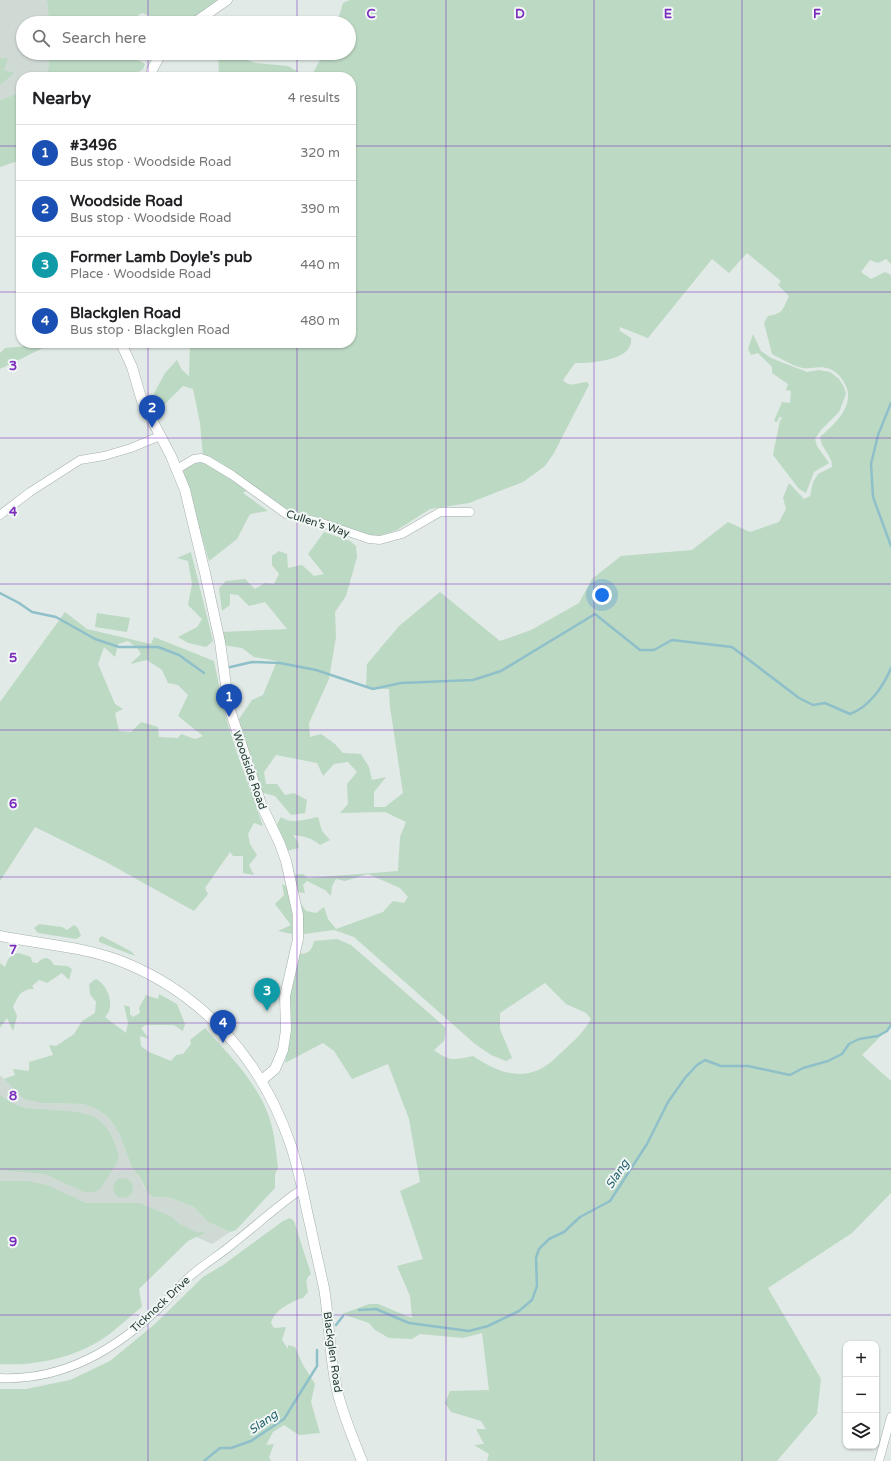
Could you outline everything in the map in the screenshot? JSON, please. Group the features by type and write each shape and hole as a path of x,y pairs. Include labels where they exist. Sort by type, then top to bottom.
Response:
{"street":[{"path":"204,16 227,0"},
{"path":"152,72 157,60"},
{"name":"Woodside Road","path":"123,348 132,367 142,401 177,469 185,490 206,573 220,642 229,707 261,804 286,860 298,915 298,939 285,996 286,1030 283,1050 275,1069 262,1080"},
{"path":"0,515 30,492 80,460 104,456 131,448 160,436"},
{"name":"Cullen's Way","path":"177,469 194,458 207,460 232,475 286,514 322,523 369,539 380,540 402,534 440,512 470,512"},
{"name":"Blackglen Road","path":"0,936 80,949 102,955 154,976 190,999 216,1022 244,1054 262,1080 282,1122 295,1160 324,1288 332,1363 337,1388 346,1420 362,1461"},
{"name":"Ticknock Drive","path":"0,1378 24,1378 59,1371 83,1363 110,1348 151,1315 196,1272 234,1243 284,1201 302,1189"},
{"path":"879,1461 891,1417"}],"shaded area":[{"path":"0,0 47,0 48,16 16,16 16,60 49,60 49,68 47,72 16,72 16,94 0,100"},
{"path":"0,1075 8,1083 42,1103 83,1104 97,1109 109,1118 119,1133 132,1168 139,1176 144,1187 154,1197 167,1197 194,1207 208,1222 230,1232 212,1244 139,1211 0,1277"}],"green space":[{"path":"47,0 223,0 196,16 150,16 142,13 137,16 48,16"},
{"path":"350,0 891,0 891,264 886,259 878,263 870,260 861,272 871,279 885,272 891,275 891,1026 862,1055 891,1081 891,1193 852,1233 768,1288 821,1379 817,1414 777,1461 487,1461 489,1454 474,1445 484,1444 476,1429 486,1429 481,1421 451,1412 445,1403 450,1391 489,1390 482,1333 463,1338 420,1334 412,1339 389,1338 375,1330 369,1323 342,1314 369,1304 378,1304 412,1318 410,1296 397,1266 423,1259 400,1191 420,1182 409,1119 388,1064 352,1079 334,1051 323,1043 285,1063 290,1035 287,1005 299,954 310,951 314,941 337,939 351,945 446,1028 444,1041 434,1050 444,1057 452,1059 473,1056 498,1070 516,1074 525,1074 547,1065 578,1036 591,1019 586,1013 566,1004 545,983 500,1013 500,1029 512,1058 506,1061 491,1055 475,1044 354,937 334,930 304,934 299,901 306,911 316,913 324,907 328,919 336,929 383,912 393,901 404,903 408,897 400,888 368,874 345,881 336,879 332,886 331,896 325,890 307,881 303,885 305,893 297,892 293,875 303,874 308,878 398,871 400,837 406,822 385,812 340,813 348,804 347,784 357,772 348,762 334,764 323,776 317,763 276,755 264,772 266,784 277,784 285,795 294,793 307,800 305,813 291,815 275,796 260,792 251,772 239,719 252,700 263,695 277,661 254,657 242,648 223,645 221,632 287,629 265,602 249,606 238,595 230,594 230,605 222,611 219,588 226,581 245,579 255,589 265,583 274,584 279,574 272,565 272,556 279,551 287,554 288,568 302,565 314,576 324,574 308,554 324,532 350,541 356,546 357,557 346,596 335,612 336,637 329,679 309,723 310,737 321,734 335,744 343,753 361,754 369,767 372,780 386,777 374,792 374,807 385,807 403,793 390,707 389,689 366,688 367,664 399,626 440,592 500,641 531,630 579,603 592,579 621,556 692,550 728,522 750,532 779,522 786,509 783,498 789,483 804,499 810,496 813,482 818,474 832,467 831,459 822,445 820,437 842,414 848,399 848,392 845,384 839,375 833,370 823,367 800,367 772,354 764,323 768,316 777,314 782,310 789,296 778,285 781,281 747,253 729,273 712,259 648,338 620,327 620,331 631,338 630,346 626,352 610,359 575,363 563,380 571,385 587,382 589,385 554,453 545,466 523,482 469,503 430,509 397,530 378,536 371,535 291,512 203,456 200,423 193,389 183,386 161,408 154,408 150,401 165,373 177,360 182,370 189,376 190,348 356,348 356,72 314,72 320,60 356,60 356,16 339,16 343,3"},
{"path":"0,58 8,58 4,70 14,73 0,85"},
{"path":"49,60 138,60 145,64 143,69 138,72 47,72 49,68"},
{"path":"218,60 246,60 256,63 288,66 298,72 219,72"},
{"path":"16,94 16,162 0,167 0,100"},
{"path":"753,334 761,351 771,358 807,372 819,370 830,372 839,379 844,387 846,394 839,412 821,430 815,439 817,446 829,463 814,472 806,493 799,489 773,455 780,420 782,419 780,416 777,422 774,421 782,402 790,403 791,391 786,390 788,384 772,373 772,367 758,353 751,355 748,349"},
{"path":"5,348 43,348 0,369 0,353"},
{"path":"201,460 242,485 246,491 243,493 268,511 250,514 237,539 209,561 182,471 186,467"},
{"path":"191,552 213,641 206,647 188,643 178,637 197,627 202,619 188,605 192,584 188,561 177,558"},
{"path":"65,612 87,629 151,644 154,637 214,661 225,715 263,826 254,823 248,834 250,844 257,855 249,865 254,875 243,873 243,856 233,856 230,852 205,888 208,894 194,911 106,862 35,827 0,881 0,702","holes":["128,641 137,648 141,654 130,664 147,660 162,670 168,683 178,685 188,695 178,716 203,736 195,739 181,734 178,738 159,737 158,727 141,722 131,732 119,731 115,713 123,709 115,704 98,664 104,647 115,657 118,644"]},
{"path":"97,613 130,618 127,632 95,627"},
{"path":"281,817 294,821 318,817 322,831 330,840 320,845 308,838 293,835 298,842 299,848 286,851 275,828"},
{"path":"282,884 286,886 290,898 292,934 278,931 291,925 275,904 284,895"},
{"path":"39,924 62,927 67,930 74,925 78,928 81,936 76,939 38,933 34,928"},
{"path":"102,936 132,952 135,956 99,942 99,938"},
{"path":"19,953 31,957 32,962 37,963 42,959 47,958 54,965 67,966 72,969 69,980 62,973 47,983 39,980 32,986 34,989 26,990 20,994 13,1007 17,1016 13,1031 7,1018 0,1028 0,963 5,967 9,958"},
{"path":"96,979 104,986 109,996 110,1008 105,1017 126,1033 128,1023 124,1005 130,1007 130,1014 133,1017 140,1013 139,1008 146,995 158,999 159,994 177,1004 185,1024 183,1031 174,1025 146,1025 141,1028 149,1039 140,1036 141,1046 149,1052 171,1061 176,1055 183,1054 191,1044 190,1040 205,1028 233,1059 259,1094 272,1126 278,1168 275,1174 275,1188 236,1230 230,1232 208,1222 194,1207 167,1197 154,1197 148,1193 139,1176 132,1168 119,1133 109,1118 97,1109 83,1104 42,1103 24,1099 4,1079 15,1075 13,1069 29,1071 29,1062 53,1055 49,1045 56,1046 74,1034 82,1021 95,1013 96,1002 90,994 89,984"},
{"path":"0,1095 24,1108 81,1113 100,1121 108,1129 119,1157 101,1188 94,1192 84,1192 45,1174 0,1170"},
{"path":"123,1178 130,1181 133,1188 130,1195 123,1198 116,1195 113,1188 116,1181"},
{"path":"0,1181 27,1181 47,1185 86,1203 140,1203 172,1217 178,1223 198,1233 202,1231 205,1233 188,1241 139,1289 142,1307 104,1338 67,1356 27,1364 0,1364"},
{"path":"290,1218 294,1221 311,1274 307,1278 308,1292 302,1299 301,1298 292,1302 279,1311 271,1323 274,1328 286,1327 282,1340 288,1349 288,1345 295,1347 303,1365 315,1384 311,1402 320,1433 299,1435 284,1425 273,1432 266,1445 274,1444 269,1457 271,1461 0,1461 0,1389 26,1389 70,1380 110,1361 155,1324 203,1277 223,1265 283,1221"}],"waterway":[{"path":"891,403 878,435 871,464 873,497 891,546"},
{"path":"0,593 32,612 56,617 95,639 119,647 158,647 179,655 204,673"},
{"path":"226,668 252,662 280,663 316,670 373,689 401,683 473,680 501,671 595,614 640,650 654,650 672,640 732,647 799,698 813,705 825,703 850,714 863,707 875,696 891,668"},
{"name":"Slang","path":"359,1310 376,1309 409,1323 469,1331 488,1326 519,1311 532,1300 537,1286 536,1258 539,1249 549,1239 564,1232 580,1217 610,1201 647,1144 668,1102 685,1078 697,1065 705,1060 721,1066 748,1066 790,1075 803,1068 828,1061 842,1054 849,1044 859,1039 878,1036 887,1031 891,1025"},
{"name":"Slang","path":"336,1325 343,1316"},
{"name":"Slang","path":"204,1461 220,1448 231,1448 251,1441 284,1419 317,1366 317,1350"}],"place":[{"name":"Woodside Road","path":"152,428"},
{"name":"#3496","path":"229,717"},
{"name":"Former Lamb Doyle's pub","path":"267,1011"},
{"name":"Blackglen Road","path":"223,1043"}]}
